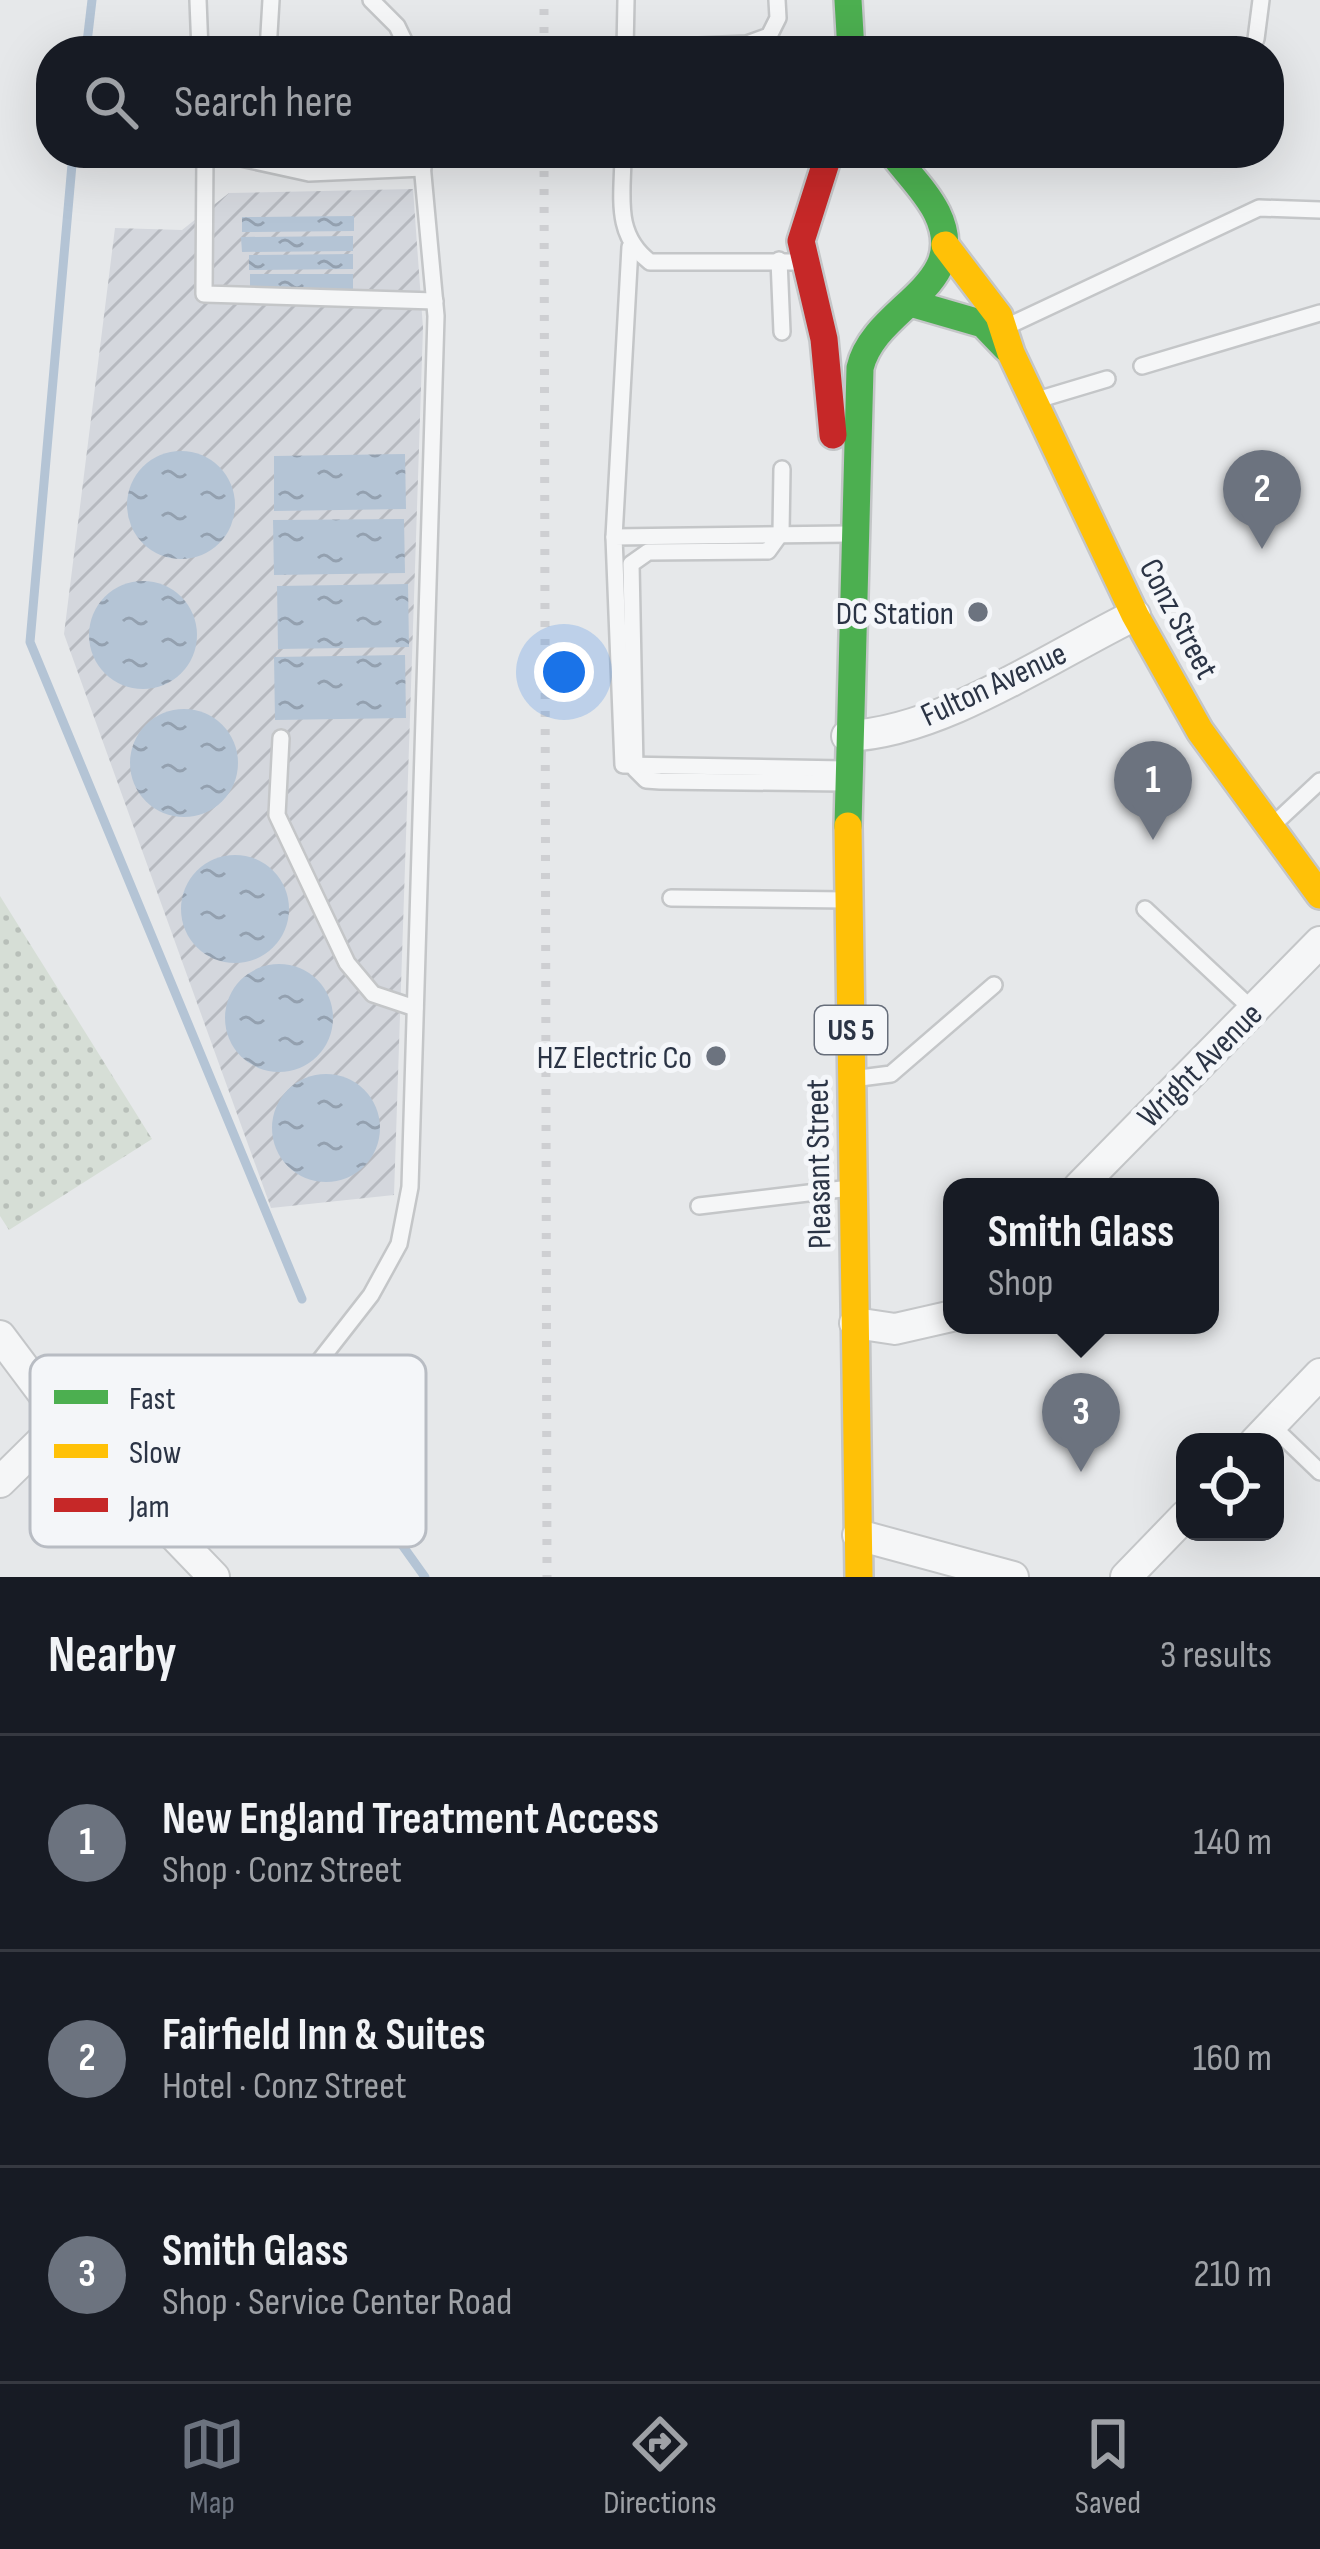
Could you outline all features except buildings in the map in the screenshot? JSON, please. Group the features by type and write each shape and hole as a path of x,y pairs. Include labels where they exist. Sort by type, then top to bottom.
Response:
{"main road":[{"path":"827,36 828,0"},
{"path":"848,0 850,36"},
{"name":"US 5","path":"799,262 825,168"},
{"path":"816,201 872,168 914,186 941,222 945,245"},
{"name":"Pleasant Street","path":"859,1577 847,736 849,534 859,376 869,342 931,288 945,245"},
{"name":"Conz Street","path":"945,245 1007,341 1135,615 1200,731 1320,895"},
{"path":"799,262 847,312 869,317 909,307"},
{"name":"Pleasant Street","path":"799,262 849,534"},
{"name":"Conz Street","path":"909,307 983,324 1007,341"}],"street":[{"name":"Fulton Avenue","path":"847,736 882,735 995,686 1135,615"},
{"name":"Wright Avenue","path":"1088,1178 1320,942"},
{"path":"855,1323 895,1329 943,1318"},
{"path":"0,1336 30,1376"},
{"path":"1264,1433 1320,1374"},
{"path":"0,1482 30,1452"},
{"path":"1126,1577 1176,1525"},
{"path":"858,1535 1013,1577"},
{"path":"181,1563 214,1577"}],"lane":[{"path":"199,0 200,36"},
{"path":"269,36 271,0"},
{"path":"371,0 402,36"},
{"path":"625,36 626,0"},
{"path":"769,36 778,18 777,0"},
{"path":"1256,36 1261,0"},
{"path":"205,168 204,294 435,301"},
{"path":"293,168 310,173 353,168"},
{"path":"324,1355 371,1295 399,1244 410,1187 435,301 423,168"},
{"path":"623,168 622,224 630,247 614,537 623,765 635,765"},
{"path":"1007,341 1259,208 1320,210"},
{"path":"630,247 650,262 799,262 782,332"},
{"path":"1142,366 1320,313"},
{"path":"1034,401 1106,379"},
{"path":"782,469 782,533 768,551 648,552 631,564 635,765 646,780 660,781 847,776"},
{"path":"614,537 849,534"},
{"path":"281,738 277,814 346,963 373,994 415,1008"},
{"path":"1268,830 1320,781"},
{"path":"671,898 849,900"},
{"path":"1145,909 1253,1010"},
{"path":"851,1079 891,1074 994,985"},
{"path":"699,1206 853,1188"},
{"path":"1284,1448 1320,1472"}],"shaded area":[{"path":"413,189 423,328 394,1195 271,1208 64,634 115,228 182,230 229,193"},
{"path":"0,896 152,1139 9,1230 0,1216"}],"water":[{"path":"354,216 354,231 242,232 242,217"},
{"path":"353,236 353,251 242,252 241,237"},
{"path":"353,254 353,269 249,270 249,255"},
{"path":"250,274 353,274 353,289 250,289"},
{"path":"181,451 202,455 219,467 231,484 235,505 231,526 219,543 202,555 181,559 160,555 143,543 131,526 127,505 131,484 143,467 160,455"},
{"path":"405,454 406,509 274,511 274,456"},
{"path":"404,519 405,573 274,575 273,520"},
{"path":"143,581 164,585 181,597 193,614 197,635 193,656 181,673 164,685 143,689 122,685 105,673 93,656 89,635 93,614 105,597 122,585"},
{"path":"408,584 409,647 278,649 277,586"},
{"path":"405,655 406,718 275,720 274,657"},
{"path":"184,709 205,713 222,725 234,742 238,763 234,784 222,801 205,813 184,817 163,813 146,801 134,784 130,763 134,742 146,725 163,713"},
{"path":"235,855 256,859 273,871 285,888 289,909 285,930 273,947 256,959 235,963 214,959 197,947 185,930 181,909 185,888 197,871 214,859"},
{"path":"279,964 300,968 317,980 329,997 333,1018 329,1039 317,1056 300,1068 279,1072 258,1068 241,1056 229,1039 225,1018 229,997 241,980 258,968"},
{"path":"326,1074 347,1078 364,1090 376,1107 380,1128 376,1149 364,1166 347,1178 326,1182 305,1178 288,1166 276,1149 272,1128 276,1107 288,1090 305,1078"}],"waterway":[{"path":"88,36 92,0"},
{"path":"72,168 30,642 302,1299"},
{"path":"403,1547 425,1577"}],"railway":[{"path":"544,0 544,36"},
{"path":"544,168 547,1577"}],"traffic: fast":[{"path":"848,0 850,36"},
{"path":"848,826 860,368 883,328 932,278 942,260 945,238 933,205 904,168"},
{"path":"914,304 983,324 1006,348"}],"traffic: slow":[{"path":"945,245 999,316 1011,353 1135,615 1200,731 1320,895"},
{"path":"848,826 859,1577"}],"traffic: jam":[{"path":"824,168 801,241 824,339 833,435"}],"place":[{"name":"Fairfield Inn & Suites","path":"1262,549"},
{"name":"DC Station","path":"978,612"},
{"name":"New England Treatment Access","path":"1153,840"},
{"name":"HZ Electric Co","path":"716,1056"},
{"name":"Smith Glass","path":"1081,1472"}]}
